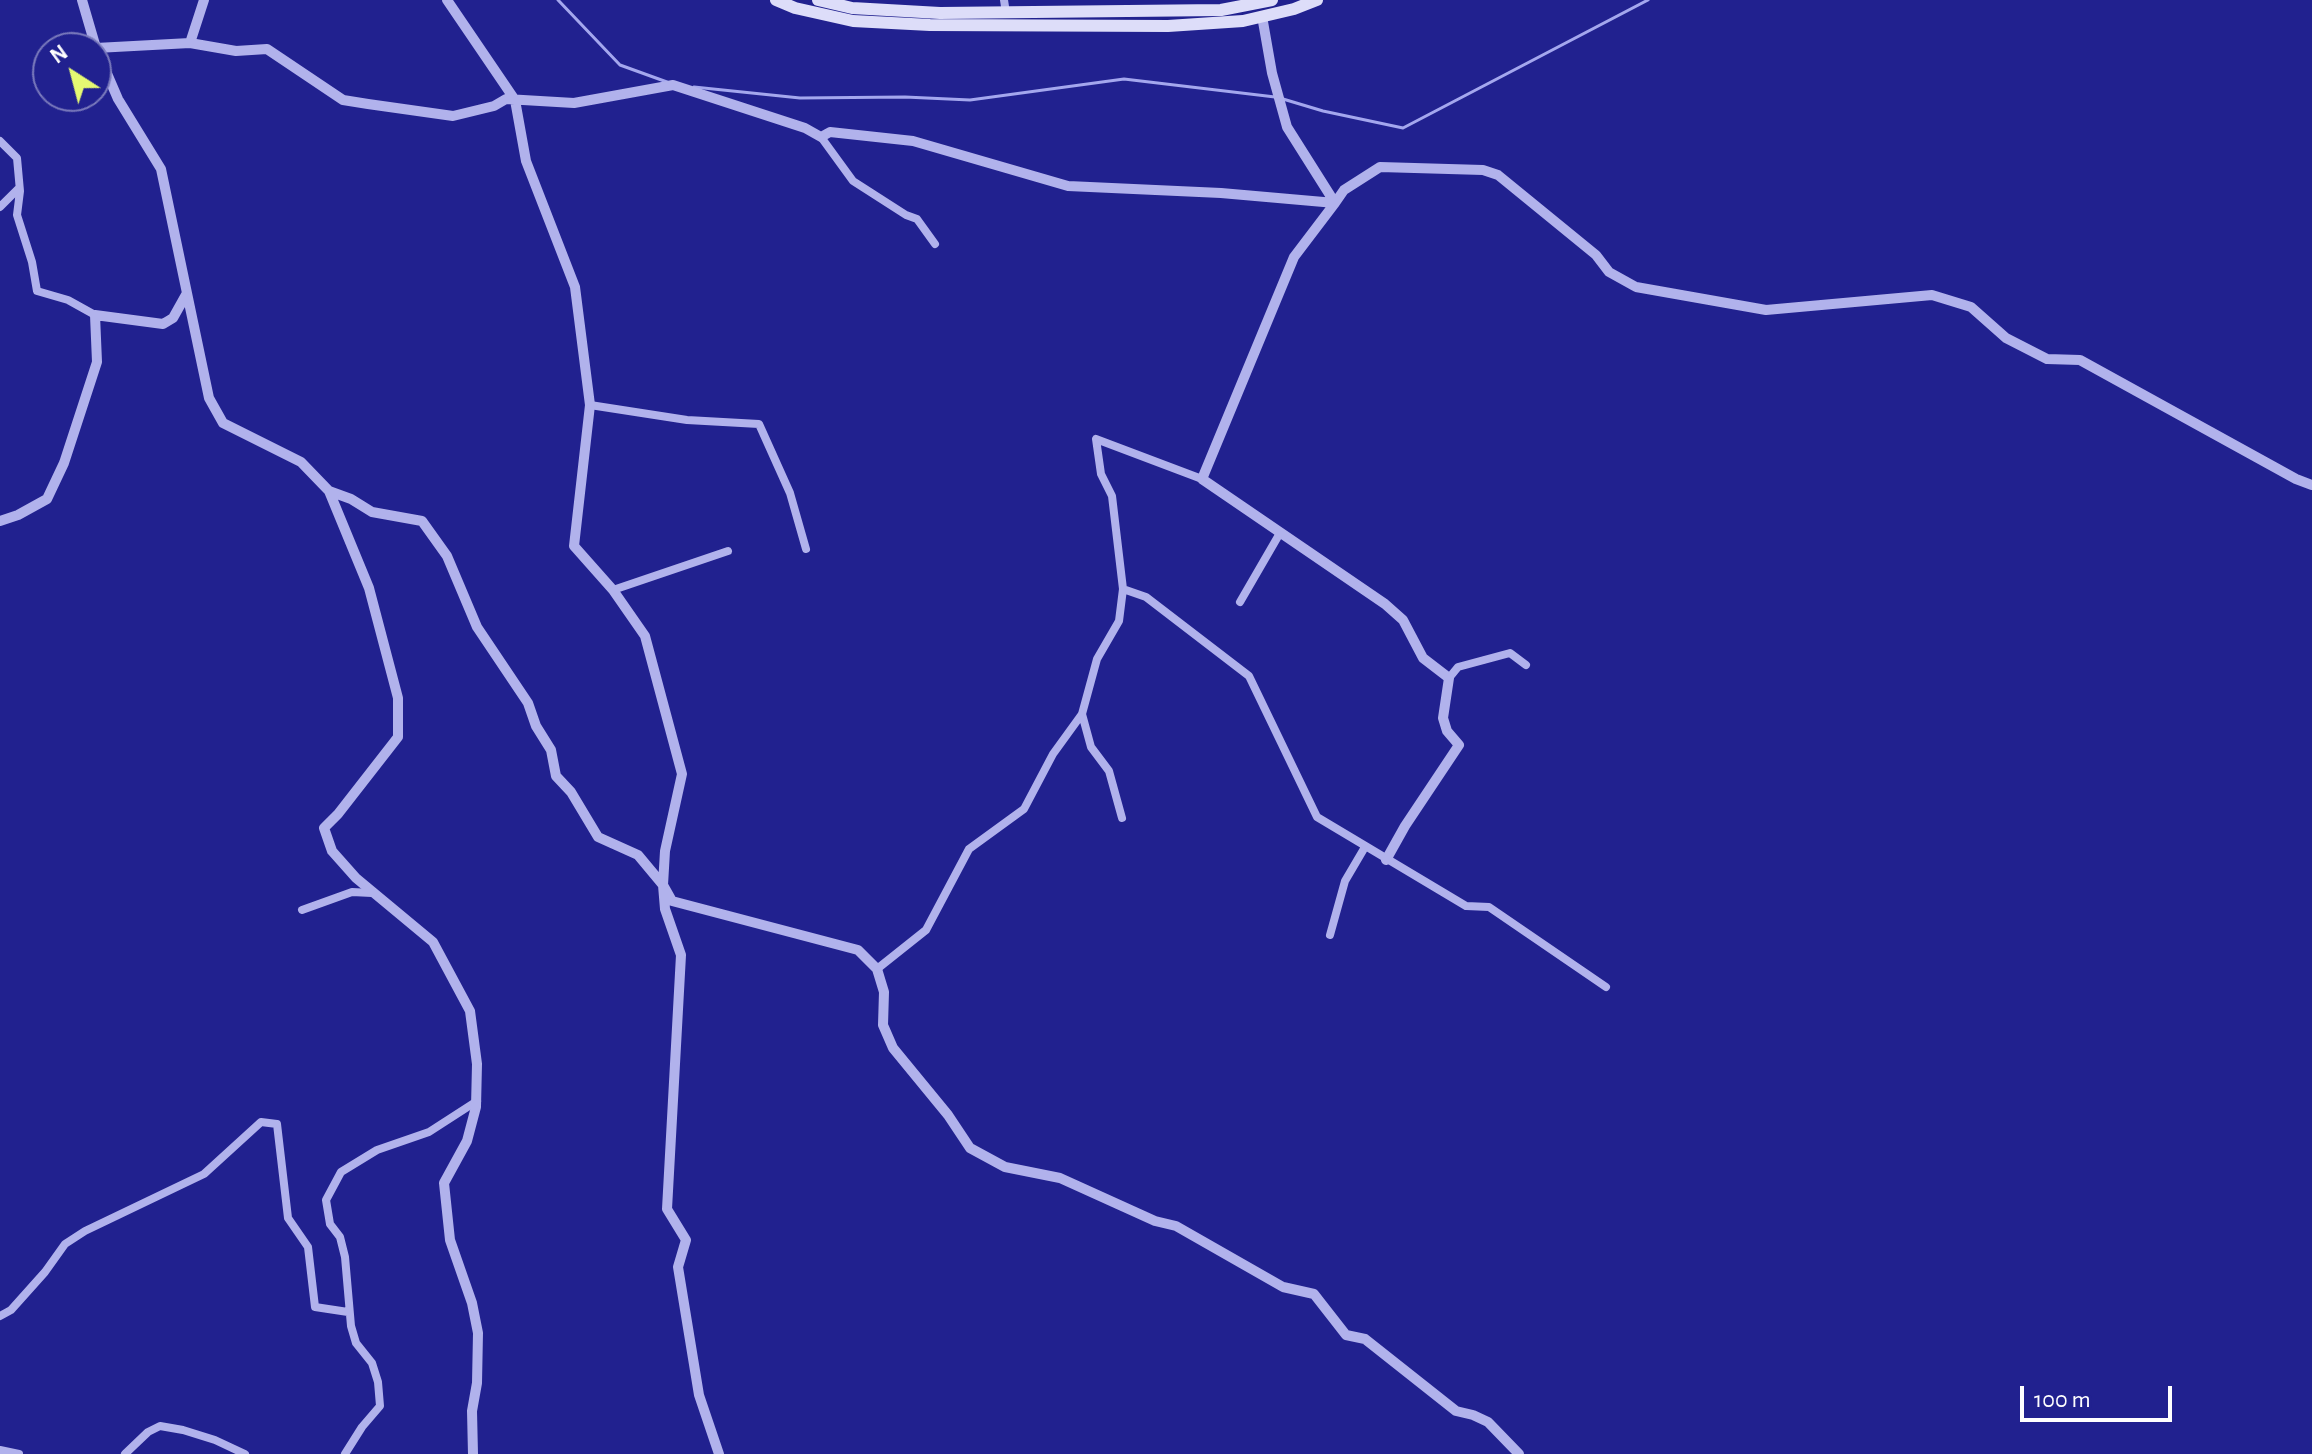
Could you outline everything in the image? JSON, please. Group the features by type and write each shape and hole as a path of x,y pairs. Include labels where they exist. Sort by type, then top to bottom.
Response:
{"main road":[{"path":"776,0 795,8 853,21 930,25 1168,26 1243,21 1317,0"},
{"path":"818,0 852,8 940,13 1005,6 1221,10 1272,0"}],"street":[{"path":"82,0 91,32"},
{"path":"190,43 204,0"},
{"path":"447,0 515,100 526,161 575,287 590,405 574,546 613,590 645,636 682,774 665,851 663,885 665,909 681,955 667,1209 686,1240 678,1267 699,1395 719,1454"},
{"path":"1262,16 1272,73 1287,127 1335,203"},
{"path":"112,47 190,43 236,51 267,49 343,100 453,116 494,106 506,99 574,103 673,85 805,128 821,137 853,181 917,219 935,244"},
{"path":"112,85 161,169 209,398 223,423 301,462 329,491 369,588 398,698 398,737 324,828 332,851 356,878 433,942 470,1011 475,1038 477,1101 467,1141 444,1183 450,1240 472,1303 478,1333 477,1383 472,1411 473,1454"},
{"path":"821,137 830,132 913,141 1068,186 1221,193 1335,203"},
{"path":"0,141 17,158 20,187 17,215 32,262 37,291 68,300 95,315 163,324 173,318 187,293"},
{"path":"1202,479 1294,257 1344,190 1380,167 1483,170 1498,175 1596,255 1609,272 1636,287 1766,310 1932,295 1971,307 2006,338 2047,359 2080,360 2312,485"},
{"path":"0,207 20,187"},
{"path":"0,521 47,499 64,463 97,362 95,315"},
{"path":"590,405 687,420 759,424 790,493 806,549"},
{"path":"877,969 926,930 969,849 1024,809 1053,754 1082,714 1097,659 1119,621 1123,589 1112,496 1101,474 1096,439 1202,479 1385,604 1403,620 1423,658 1449,678"},
{"path":"329,491 351,499 372,512 422,521 447,556 477,627 528,703 536,726 551,750 556,776 571,792 598,837 638,855 672,901 858,950 877,969 884,992 883,1025 893,1048 948,1115 970,1148 1005,1167 1060,1178 1155,1221 1176,1226 1283,1287 1314,1294 1346,1335 1365,1339 1456,1411 1488,1422 1519,1454"},
{"path":"1240,602 1280,533"},
{"path":"613,590 728,551"},
{"path":"1123,589 1146,597 1249,676 1317,817 1466,906 1489,907 1606,987"},
{"path":"1386,860 1459,745 1447,731 1443,718 1449,678 1458,667 1510,653 1526,665"},
{"path":"1082,714 1091,747 1109,771 1122,818"},
{"path":"1330,935 1345,881 1365,847"},
{"path":"302,910 352,892 367,892 381,897"},
{"path":"345,1454 380,1406 372,1363 356,1343 348,1312 345,1257 340,1237 330,1224 326,1200 341,1172 377,1150 429,1132 477,1101"},
{"path":"0,1316 11,1310 65,1244 85,1231 204,1174 261,1122 277,1124 288,1218 308,1247 315,1307 348,1312"},
{"path":"125,1454 148,1432 160,1426 215,1440 245,1454"},
{"path":"0,1450 19,1454"}],"waterway":[{"path":"558,0 620,65 667,82"},
{"path":"1283,99 1403,128 1648,0"},
{"path":"694,87 800,98 970,100 1124,79 1275,97"}]}
